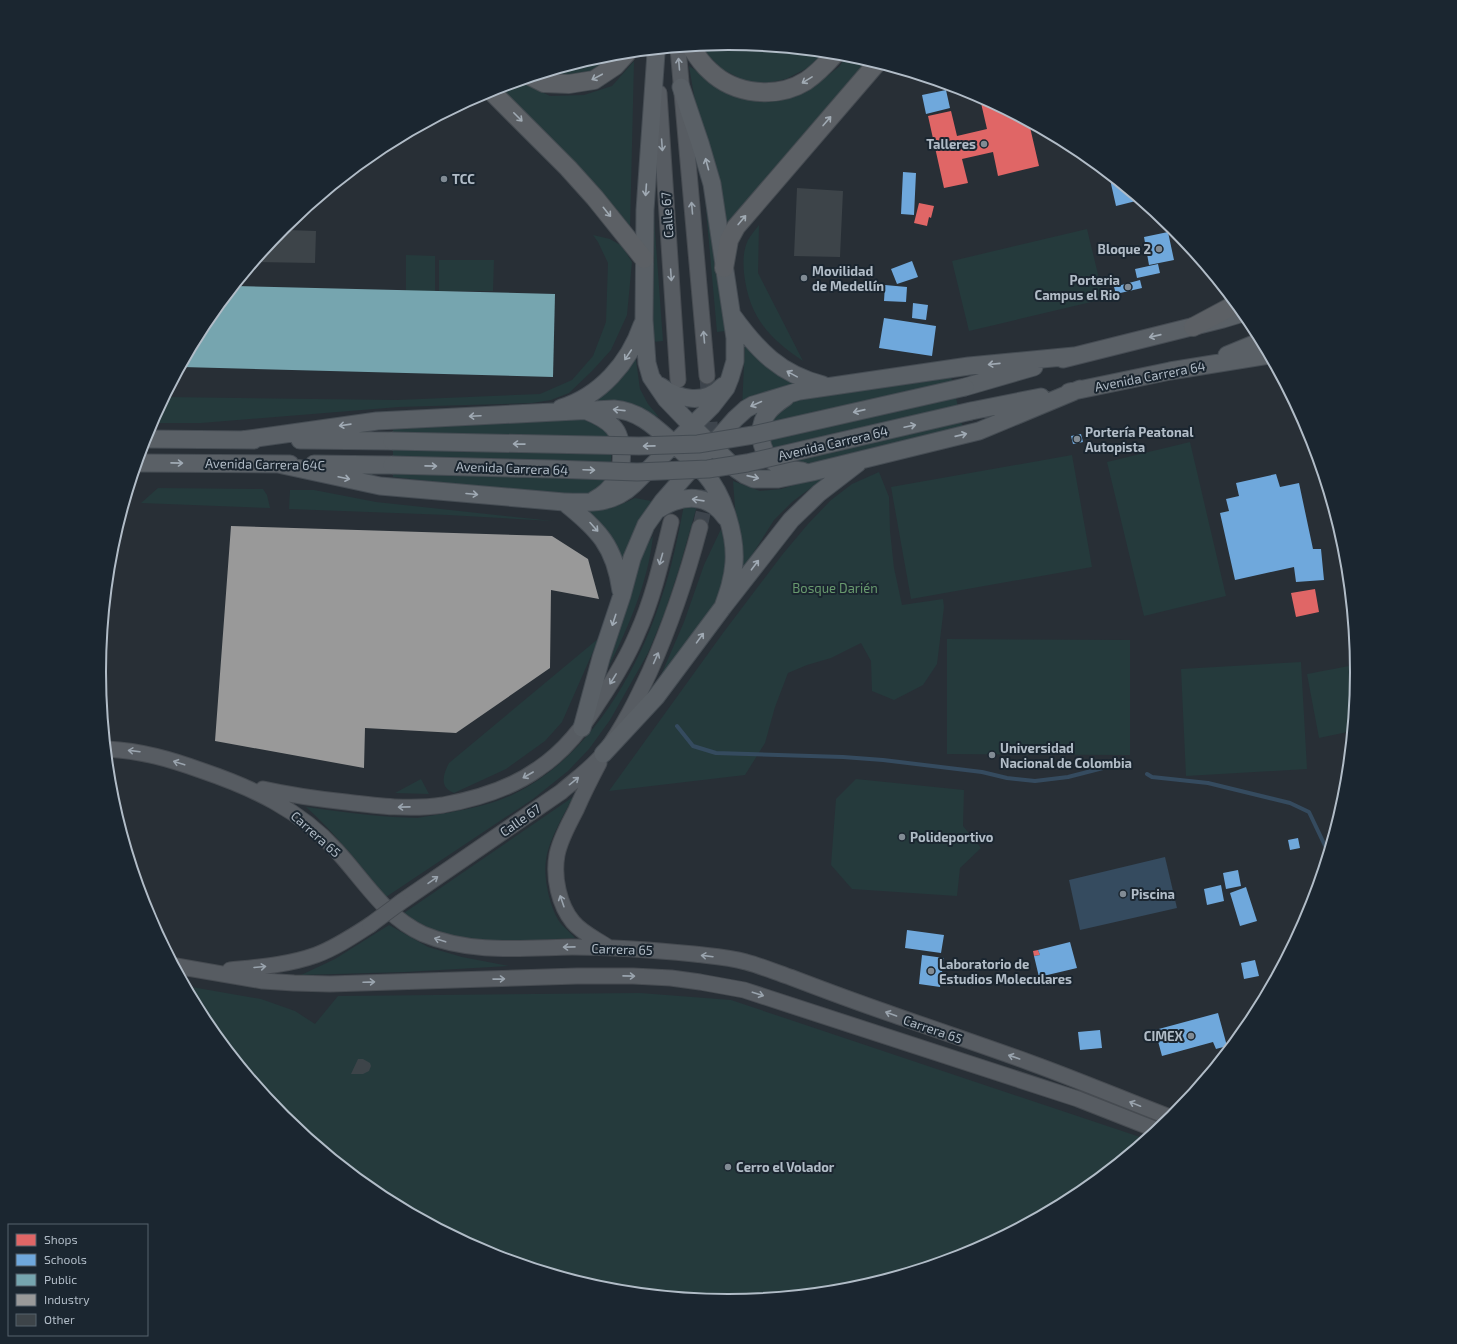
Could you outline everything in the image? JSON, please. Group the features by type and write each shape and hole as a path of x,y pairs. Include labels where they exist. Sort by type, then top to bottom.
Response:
{"highway":[{"path":"694,51 710,72 722,80 734,87 760,93 788,89 806,81 823,68 831,59"},
{"path":"538,80 544,83 563,84 594,80 615,66 621,60"},
{"path":"724,268 729,240 736,227 873,67"},
{"path":"495,95 577,178 644,259"},
{"path":"1193,327 1232,306"}],"main road":[{"name":"Calle 67","path":"678,52 707,376"},
{"name":"Calle 67","path":"656,54 678,380"},
{"path":"656,54 645,210 644,320 647,363 651,377 666,399 736,469 754,479 778,479 812,472 979,431 1080,389"},
{"path":"278,464 380,486 564,502 589,503 617,497 626,492 719,398 730,378 735,361 736,350 712,184 681,87"},
{"path":"731,313 755,344 781,367 793,375 829,387"},
{"name":"Avenida Carrera 64","path":"392,441 638,446 698,444 753,435 965,387 1074,356 1238,315"},
{"path":"544,413 576,402 589,395 605,382 631,352 638,338 644,320"},
{"path":"1170,371 1214,359 1256,343"},
{"path":"582,728 601,658 638,541 646,525 654,512 695,464 734,419 746,409 761,402 799,391 969,366 1074,356"},
{"name":"Avenida Carrera 64","path":"392,465 637,472 708,469 747,463 1080,389 1170,371 1264,356"},
{"path":"651,377 667,391 688,399 711,395 721,388 730,378"},
{"path":"799,391 780,401 769,411 762,424 761,438 763,448 767,455 775,463 786,468 812,472"},
{"path":"242,440 377,421 614,409 624,410 635,414 652,424 706,474 714,485 731,532 734,562 729,592 723,607"},
{"path":"586,411 605,419 614,427 618,434 622,453 618,478 600,497 589,503"},
{"name":"Avenida Carrera 64C","path":"152,439 392,441"},
{"path":"608,947 586,934 573,922 565,910 557,884 556,871 557,856 562,838 603,754 656,697 723,607 791,520 819,493 864,458"},
{"name":"Avenida Carrera 64C","path":"143,463 392,465"},
{"path":"654,512 680,500 696,498 714,505 721,511 728,521"},
{"path":"564,502 587,520 606,542 615,563 622,595"},
{"path":"232,781 279,793 399,808 442,805 489,794 526,776 549,761 571,741 582,728 623,664 637,634 649,602 671,522"},
{"name":"Calle 67","path":"207,971 270,966 301,960 333,948 370,925 561,792 579,777 603,754 623,725 634,704 666,635 682,592 700,527"},
{"name":"Carrera 65","path":"112,749 140,752 160,756 232,781 272,800 305,820 336,849 384,906 402,922 421,933 441,941 465,946 488,948 608,947 658,950 746,961 1033,1064 1165,1115"},
{"name":"Carrera 65","path":"181,967 263,981 294,983 330,984 577,976 633,976 671,978 700,982 744,990 1078,1098 1152,1128"}],"green space":[{"path":"706,51 769,51 822,57 813,65 786,79 763,84 743,80 722,69 707,54"},
{"path":"634,61 630,230 499,94 526,84 550,96 584,95 612,86"},
{"path":"843,61 868,66 726,226 696,107 689,66 736,96 759,102 789,99 816,85 840,66"},
{"path":"609,62 606,65 577,77 553,76"},
{"path":"705,198 725,331 717,332"},
{"path":"654,218 663,341 653,342"},
{"path":"759,225 758,273 803,361 770,334 762,324 750,302 744,273 744,256 748,240"},
{"path":"1087,229 1104,299 969,331 952,261"},
{"path":"593,235 610,239 622,246 632,262 627,315 611,350 569,393 551,400 532,403 399,407 201,423 159,423 171,397 397,400 540,394 572,380 593,356 606,322 608,263"},
{"path":"406,255 435,256 435,294 406,294"},
{"path":"439,260 494,260 493,291 439,291"},
{"path":"745,343 761,360 793,380 794,387 742,409"},
{"path":"635,353 640,389 648,404 659,417 637,409 595,403 622,378"},
{"path":"951,376 963,429 821,462 798,465 771,449 768,439 771,419 795,399"},
{"path":"581,417 593,421 603,428 610,440 612,455 605,484 581,498 393,477 393,429"},
{"path":"1190,442 1226,596 1144,616 1107,462"},
{"path":"1072,455 1092,567 911,599 891,487"},
{"name":"Bosque Darién","path":"879,472 889,497 890,531 894,568 902,605 943,599 944,607 937,664 923,685 894,700 872,691 871,661 861,643 831,658 807,665 788,673 775,707 765,743 745,775 609,791 723,633 782,555 808,524 831,500 852,484"},
{"path":"828,475 792,502 774,520 740,574 733,481 760,491 781,489"},
{"path":"158,488 263,489 267,495 270,508 141,503"},
{"path":"290,490 314,490 376,502 553,521 448,515 289,509"},
{"path":"635,498 651,501 620,567 587,510 612,507 623,504"},
{"path":"684,505 697,506 665,612 648,653 610,720 589,749 568,771 533,799 386,897 338,839 306,807 371,815 417,818 460,811 478,807 514,794 541,778 565,759 587,736 607,710 624,683 639,654 652,625 666,585"},
{"path":"721,529 725,548 726,564 724,580 718,599 658,682 684,622 704,565"},
{"path":"653,536 647,570 642,587 630,620 608,668 641,559 646,546"},
{"path":"599,638 562,722 545,741 506,769 454,793 446,788 444,784 444,776 449,763"},
{"path":"947,639 1130,640 1130,755 947,754"},
{"path":"1301,662 1307,769 1186,776 1181,669"},
{"path":"1349,666 1349,713 1347,732 1319,738 1307,674"},
{"path":"421,779 429,794 395,793"},
{"name":"Polideportivo","path":"856,779 964,790 963,826 981,848 960,868 957,896 852,889 831,865 836,799"},
{"path":"573,797 550,844 545,867 548,894 554,911 562,925 575,938 520,941 481,940 444,933 427,927 404,913"},
{"path":"389,925 428,947 462,957 509,966 405,972 301,975 335,959"},
{"name":"Cerro el Volador","path":"192,987 261,999 295,1011 315,1024 338,996 640,993 731,1000 1142,1138 1074,1189 1039,1211 1004,1230 967,1247 889,1273 810,1289 769,1293 688,1293 647,1289 568,1273 490,1247 417,1211 383,1189 318,1140 289,1112 235,1051 211,1018"}],"water":[{"name":"Piscina","path":"1165,857 1177,908 1080,930 1069,880"}],"building: Shops":[{"name":"Talleres","path":"981,103 1030,128 1039,166 998,176 993,152 962,159 968,183 944,188 928,116 951,111 957,136 987,129"},
{"path":"919,203 934,206 927,226 914,223"},
{"path":"1315,589 1319,612 1296,617 1291,593"},
{"path":"1038,950 1040,955 1034,956 1033,951"}],"building: Schools":[{"path":"946,90 950,108 926,114 922,95"},
{"path":"903,172 916,173 914,215 901,214"},
{"path":"1111,182 1135,201 1116,206"},
{"name":"Bloque 2","path":"1168,232 1174,260 1149,265 1144,237"},
{"path":"912,261 918,277 897,284 891,269"},
{"path":"1158,264 1160,273 1137,278 1135,269"},
{"name":"Porteria Campus el Rio","path":"1140,280 1142,288 1116,294 1114,287"},
{"path":"885,285 907,287 906,302 884,301"},
{"path":"913,303 928,305 926,320 912,318"},
{"path":"884,318 936,326 932,356 879,348"},
{"name":"Portería Peatonal Autopista","path":"1081,434 1083,442 1073,444 1071,436"},
{"path":"1276,474 1280,487 1299,483 1313,549 1321,549 1324,580 1296,582 1294,567 1235,580 1220,513 1229,511 1226,499 1239,496 1236,483"},
{"path":"1298,838 1300,848 1290,850 1288,840"},
{"path":"1238,870 1241,886 1226,889 1223,873"},
{"path":"1221,885 1224,901 1207,905 1204,889"},
{"path":"1246,887 1257,921 1240,926 1230,893"},
{"path":"907,930 944,935 941,953 905,948"},
{"path":"1070,942 1077,968 1039,977 1034,956 1040,955 1038,950"},
{"name":"Laboratorio de Estudios Moleculares","path":"922,955 944,958 940,987 919,984"},
{"path":"1255,960 1259,976 1244,979 1241,963"},
{"name":"CIMEX","path":"1218,1013 1227,1045 1216,1049 1213,1042 1162,1056 1155,1030"},
{"path":"1100,1030 1102,1048 1080,1050 1078,1032"}],"building: Public":[{"path":"241,286 555,294 553,377 187,367 211,326"}],"building: Industry":[{"path":"231,526 552,536 588,559 599,599 551,590 550,668 456,733 365,728 364,768 215,741"}],"building: Other":[{"path":"797,188 843,191 840,257 794,256"},
{"path":"291,230 316,231 315,263 261,262"},
{"path":"358,1059 363,1059 370,1063 371,1066 369,1071 363,1074 351,1074"}],"waterway":[{"path":"677,726 693,746 716,753 843,757 883,760 982,772 1007,778 1035,781 1068,777 1103,768 1131,766"},
{"path":"1147,774 1152,777 1208,783 1290,803 1309,812 1325,846"}],"tunnel":[{"path":"707,376 712,453"},
{"path":"700,527 708,491"}],"place":[{"name":"Talleres","path":"984,144"},
{"name":"TCC","path":"444,179"},
{"name":"Bloque 2","path":"1159,249"},
{"name":"Movilidad de Medellín","path":"804,278"},
{"name":"Porteria Campus el Rio","path":"1128,287"},
{"name":"Portería Peatonal Autopista","path":"1077,439"},
{"name":"Universidad Nacional de Colombia","path":"992,755"},
{"name":"Polideportivo","path":"902,837"},
{"name":"Piscina","path":"1123,894"},
{"name":"Laboratorio de Estudios Moleculares","path":"931,971"},
{"name":"CIMEX","path":"1191,1036"},
{"name":"Cerro el Volador","path":"728,1167"}]}
